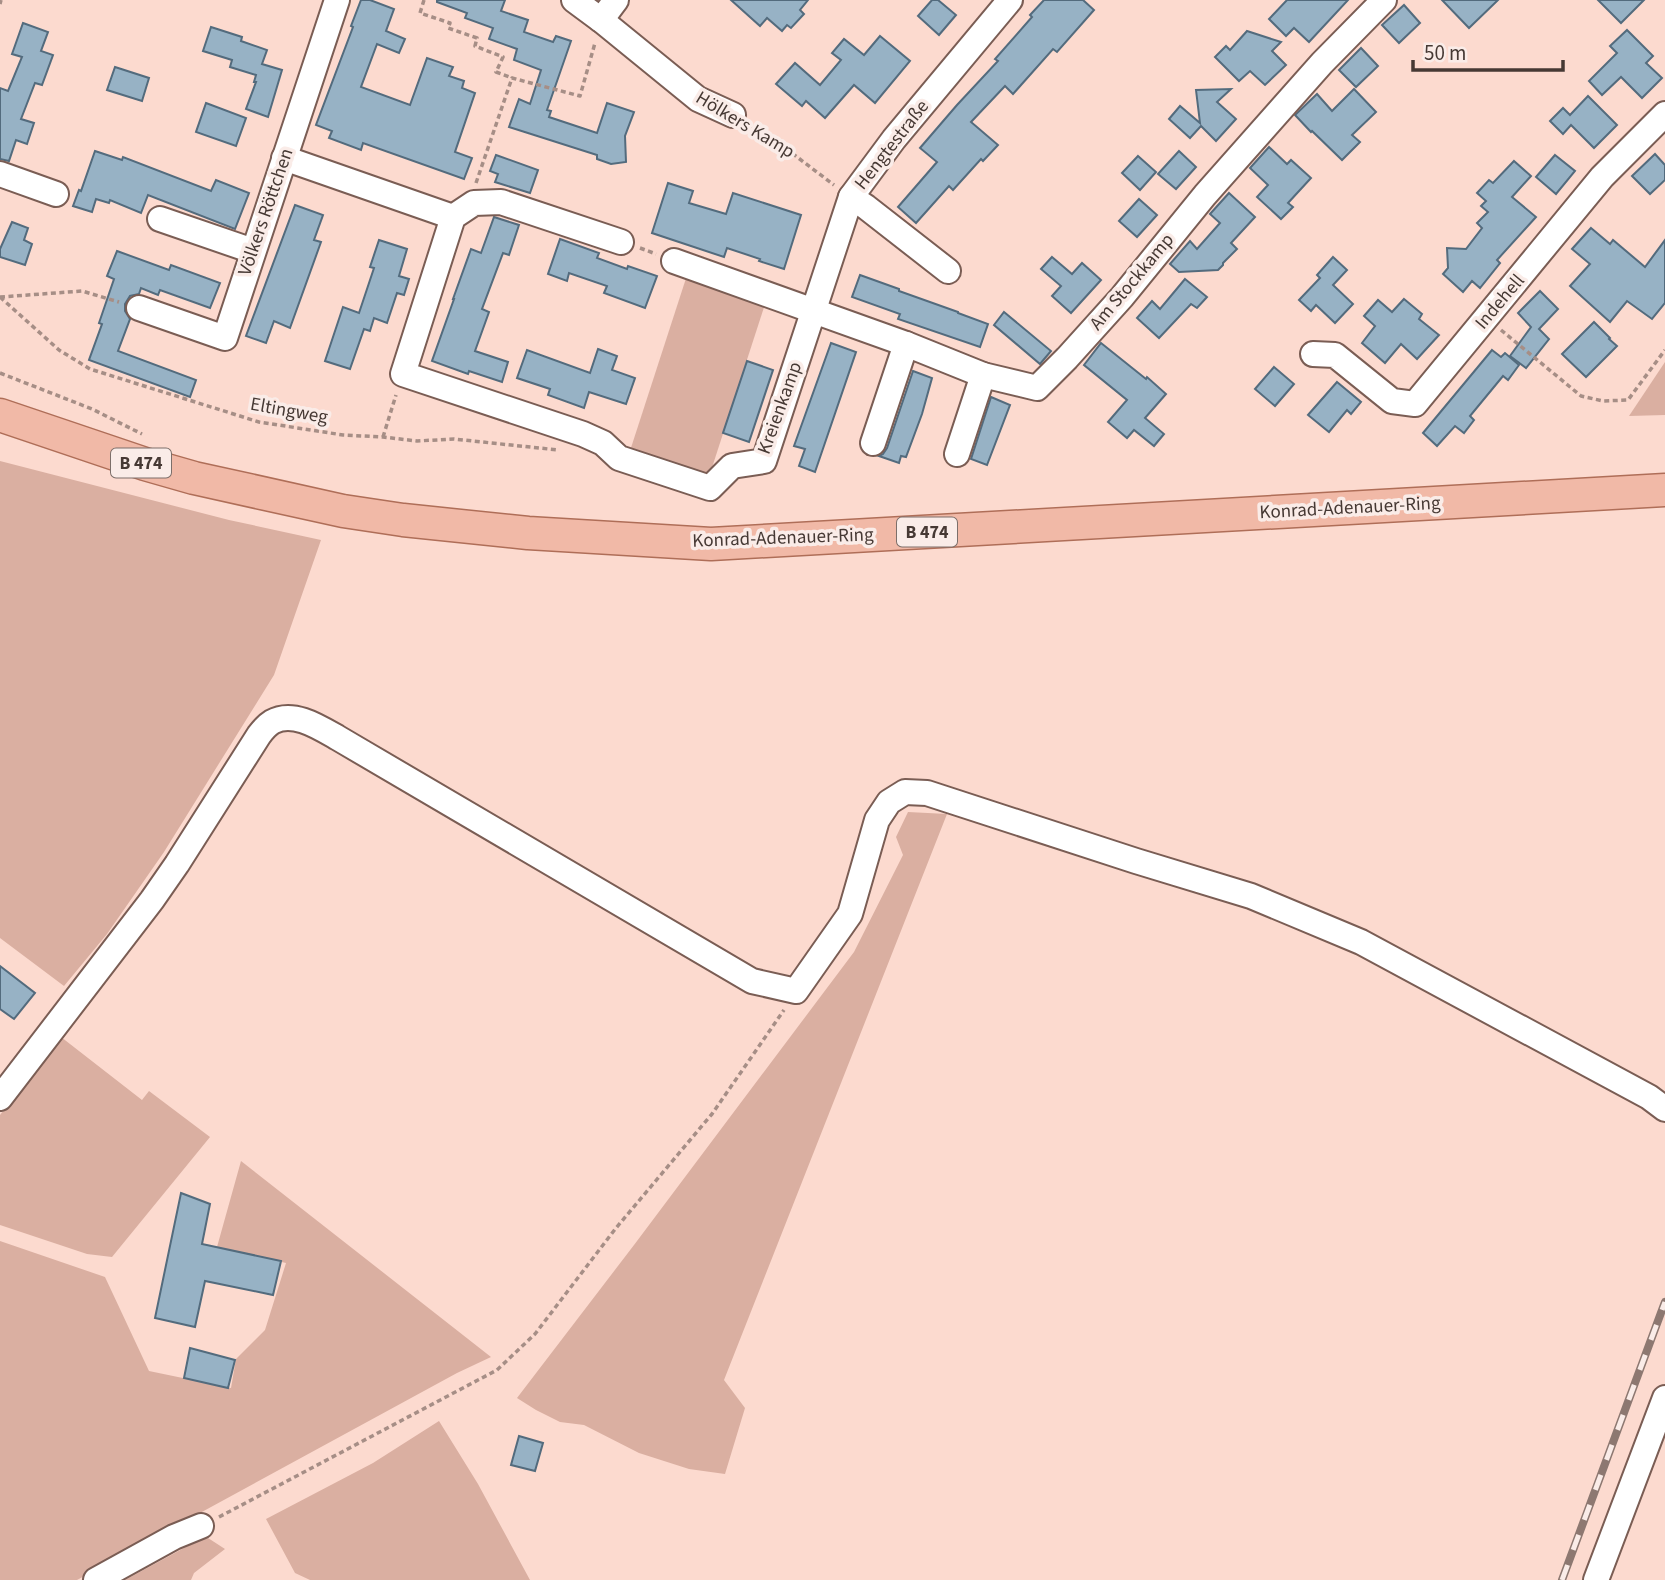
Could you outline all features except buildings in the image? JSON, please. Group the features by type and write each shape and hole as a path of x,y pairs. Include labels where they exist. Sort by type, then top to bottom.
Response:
{"main road":[{"name":"Konrad-Adenauer-Ring","path":"0,415 194,478 343,510 428,523 527,533 710,544 1665,490"}],"street":[{"name":"Völkers Röttchen","path":"139,308 225,338 337,0"},
{"name":"Hölkers Kamp","path":"574,0 698,99 733,115"},
{"path":"601,20 616,0"},
{"name":"Hengtestraße","path":"814,311 851,197 894,139 1010,0"},
{"name":"Am Stockkamp","path":"814,311 983,375 1037,388 1122,297 1205,195 1313,73 1384,0"},
{"name":"Indehell","path":"1314,354 1335,355 1392,401 1415,404 1602,177 1665,114"},
{"path":"285,158 453,217"},
{"path":"0,174 56,194"},
{"path":"851,197 948,271"},
{"path":"403,374 453,217 474,203 500,202 621,242"},
{"path":"160,219 253,251"},
{"path":"674,261 814,311"},
{"name":"Kreienkamp","path":"403,374 583,435 603,443 619,458 710,488 732,466 764,461 814,311"},
{"path":"873,443 906,344"},
{"path":"957,454 983,375"},
{"path":"0,1098 152,901 258,734 272,722 291,718 338,738 752,981 796,991 850,914 877,820 889,802 905,792 927,793 1251,896 1361,942 1648,1097 1665,1109"},
{"path":"1596,1580 1665,1398"},
{"path":"96,1580 174,1537 201,1526"}],"path":[{"path":"424,0 420,13 450,23 448,28 477,38 475,46 502,57 496,72 579,96 601,20"},
{"path":"474,203 477,178 512,78"},
{"name":"Hölkers Kamp","path":"733,115 772,138 851,197"},
{"path":"621,242 674,261"},
{"path":"0,297 82,291 139,308"},
{"name":"Eltingweg","path":"0,297 59,350 90,369 259,422 343,435 417,442 454,439 568,451"},
{"path":"1486,318 1581,396 1603,401 1628,400 1665,349"},
{"path":"0,373 92,409 152,439"},
{"path":"383,437 403,374"},
{"path":"201,1526 497,1370 535,1334 616,1228 712,1114 796,991"}],"shaded area":[{"path":"690,266 768,295 707,483 628,457"},
{"path":"1665,362 1665,415 1629,416"},
{"path":"0,461 229,520 321,540 274,675 164,852 107,934 64,986 0,938"},
{"path":"908,812 947,814 724,1380 745,1408 725,1474 689,1469 639,1453 584,1425 560,1422 517,1398 854,952 903,855 896,837"},
{"path":"61,1037 142,1100 149,1091 210,1137 112,1257 87,1254 0,1225 0,1115"},
{"path":"241,1161 491,1357 77,1580 0,1580 0,1241 105,1277 149,1371 231,1388 236,1359 265,1330 286,1263 217,1247"},
{"path":"439,1421 478,1484 530,1580 310,1580 295,1573 266,1519 373,1463"},
{"path":"208,1538 225,1549 194,1573 191,1580 125,1580 197,1541"}],"railway":[{"path":"1562,1580 1665,1302"}]}
